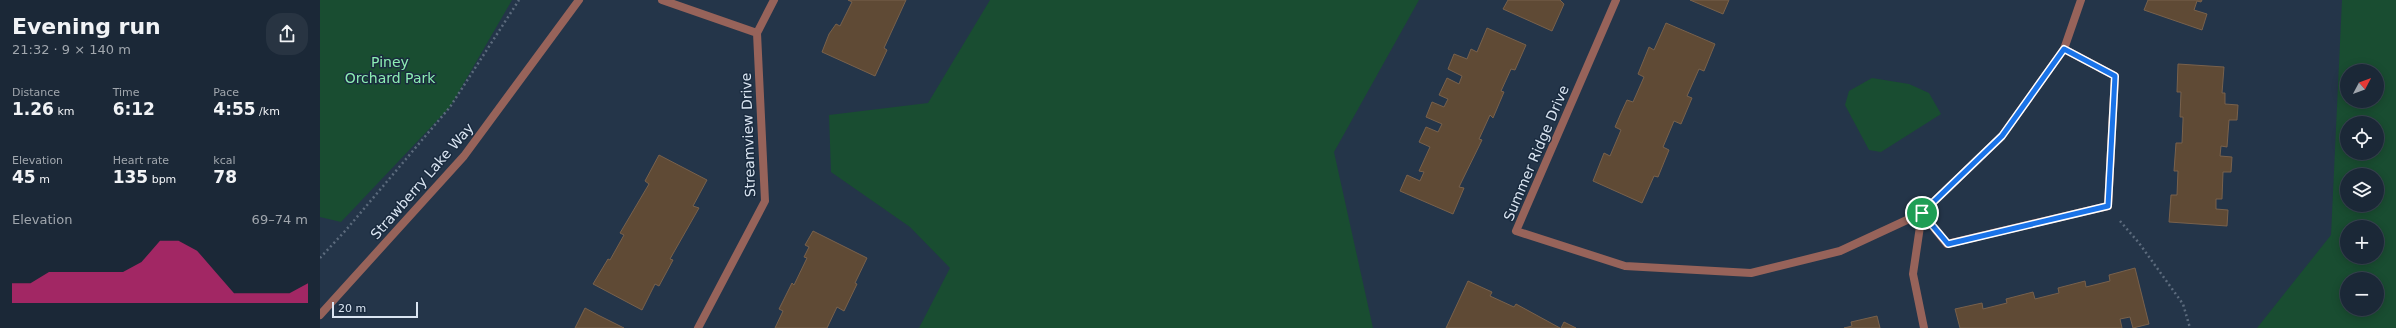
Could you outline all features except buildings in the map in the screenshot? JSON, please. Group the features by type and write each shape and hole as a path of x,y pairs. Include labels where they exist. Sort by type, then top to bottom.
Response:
{"street":[{"name":"Strawberry Lake Way","path":"320,315 464,156 579,0"},
{"path":"662,0 757,33"},
{"name":"Streamview Drive","path":"698,328 765,201 757,33 774,0"},
{"name":"Summer Ridge Drive","path":"1616,0 1516,231 1625,266 1751,273 1840,251 1922,213 2002,136 2064,49 2081,0"},
{"path":"1922,213 1948,244 2108,206 2115,76 2064,49"},
{"path":"1922,213 1913,274 1924,328"}],"path":[{"path":"320,258 450,107 519,0"},
{"path":"2108,206 2139,243 2183,304 2190,328"}],"green space":[{"name":"Piney Orchard Park","path":"320,0 512,0 450,107 341,222 320,217"},
{"path":"990,0 1419,0 1334,152 1373,328 919,328 950,268 910,227 831,172 829,115 928,103"},
{"path":"2342,0 2396,0 2396,328 2257,328 2331,235"},
{"path":"1872,78 1909,84 1929,93 1941,114 1881,152 1869,150 1845,105 1849,91"}],"route":[{"path":"2064,49 2115,76 2108,206 1948,244 1922,213 2002,136 2064,49"}]}
